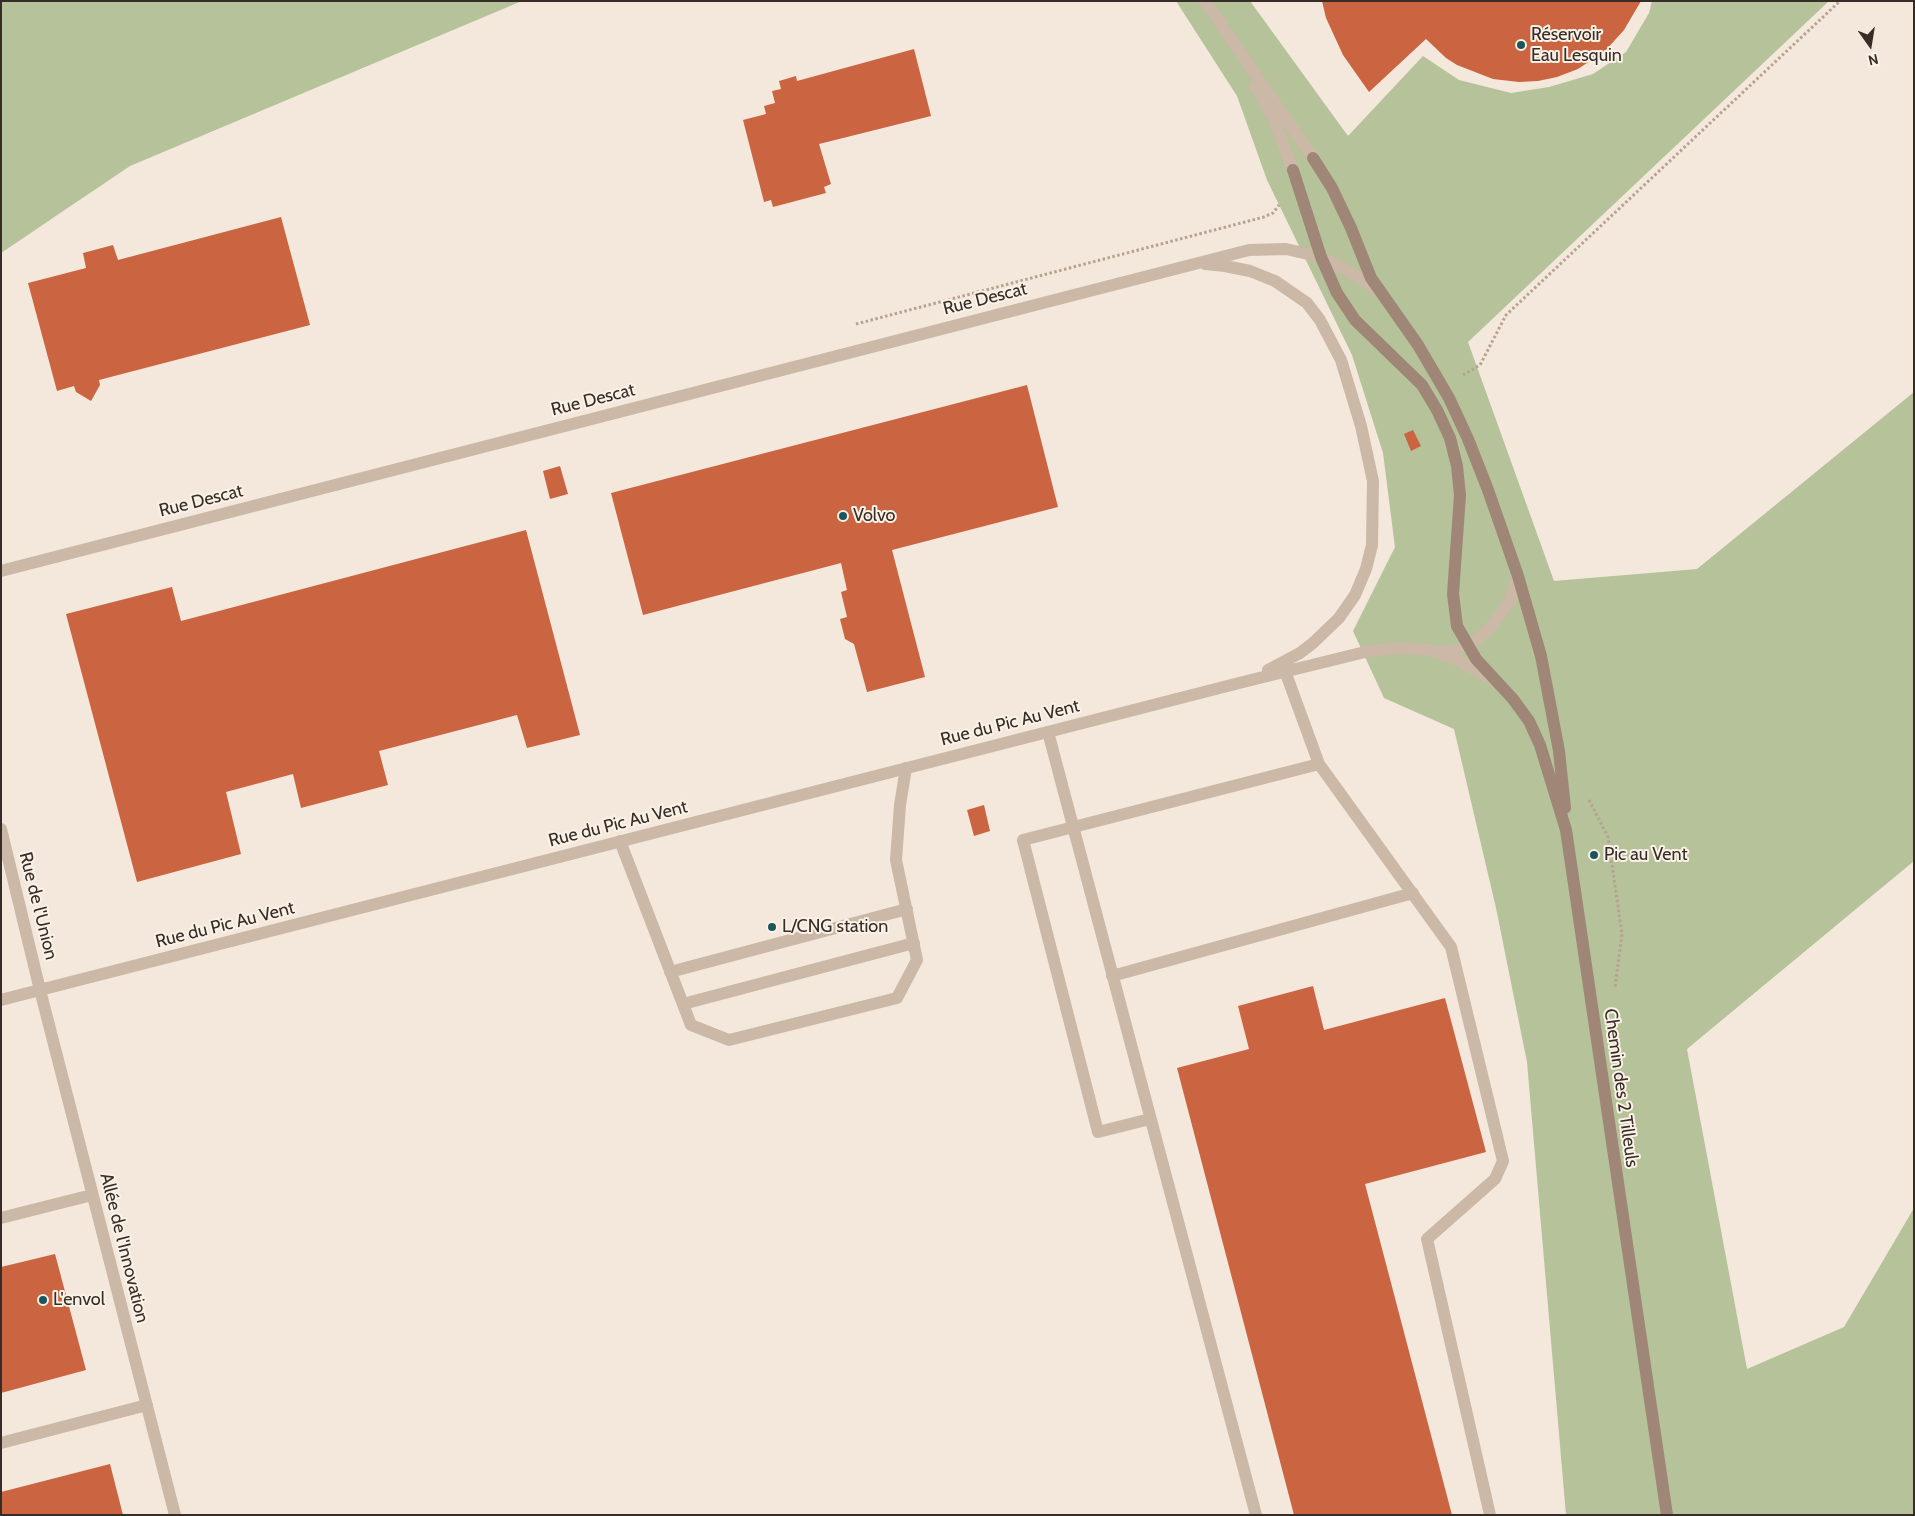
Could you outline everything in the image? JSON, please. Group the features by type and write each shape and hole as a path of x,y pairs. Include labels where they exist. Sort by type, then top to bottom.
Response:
{"street":[{"path":"1205,1 1332,188 1351,228 1371,278 1418,345 1443,387 1468,439 1518,576 1541,656 1557,741 1566,830"},
{"name":"Chemin des 2 Tilleuls","path":"1225,31 1273,117 1293,170 1321,257 1337,293 1347,309 1365,330 1422,385 1437,410 1450,438 1460,495 1454,606 1457,626 1467,645 1496,682 1514,699 1535,732 1566,830 1667,1515"},
{"name":"Rue Descat","path":"1,570 1248,250 1261,248 1286,249 1321,257 1370,284 1383,296"},
{"name":"Rue Descat","path":"1194,263 1226,266 1250,271 1275,281 1307,303 1320,320 1335,347 1341,360 1349,390"},
{"name":"Rue du Pic Au Vent","path":"1243,682 1300,653 1329,629 1348,607 1366,569 1373,533 1373,481 1361,426 1349,390"},
{"name":"Rue du Pic Au Vent","path":"1,1000 1285,671 1376,650 1397,648 1452,651 1482,636 1503,611 1515,589 1518,576"},
{"name":"Rue du Pic Au Vent","path":"1430,650 1457,660 1496,682"},
{"path":"1285,671 1319,764 1451,947 1503,1160 1495,1179 1427,1240 1490,1515"},
{"path":"1048,732 1256,1515"},
{"path":"1150,1120 1098,1132 1023,840 1319,764"},
{"path":"620,841 691,1025 729,1040 897,998 917,960 896,860 900,804 906,768"},
{"name":"Rue de l'Union","path":"1,830 40,990"},
{"path":"1112,976 1413,893"},
{"path":"670,972 907,910"},
{"path":"683,1004 914,943"},
{"name":"Allée de l'Innovation","path":"40,990 175,1515"},
{"path":"1,1218 92,1195"},
{"path":"1,1443 147,1405"}],"path":[{"path":"1443,387 1480,365 1506,315 1840,1"},
{"path":"1587,795 1608,837 1622,934 1614,993"}],"green space":[{"path":"1,1 522,1 130,166 1,253"},
{"path":"1176,1 1250,1 1348,136 1423,56 1459,80 1511,93 1549,87 1593,74 1626,52 1649,13 1652,1 1829,1 1468,342 1554,581 1697,569 1914,392 1914,861 1687,1049 1747,1369 1844,1327 1914,1208 1914,1515 1566,1515 1527,1062 1496,908 1454,729 1384,698 1353,631 1395,547 1383,453 1352,355 1267,180 1237,96"}],"building":[{"name":"Réservoir Eau Lesquin","path":"1322,1 1641,1 1624,30 1605,51 1578,69 1557,77 1519,82 1493,79 1457,65 1446,58 1426,39 1369,92 1343,55 1326,18"},
{"path":"914,49 931,116 819,144 831,184 824,187 826,193 773,207 771,200 764,202 743,120 766,114 764,106 775,103 772,91 781,89 779,81 796,76 797,81"},
{"path":"281,217 310,325 99,380 100,385 91,401 76,392 74,386 57,391 28,283 86,268 83,253 113,245 118,260"},
{"path":"1027,385 1058,507 892,550 925,677 867,692 854,644 845,639 840,619 847,617 841,592 847,590 841,563 643,615 611,493"},
{"path":"1413,430 1421,446 1411,451 1404,434"},
{"path":"560,466 568,494 550,499 543,471"},
{"path":"526,530 580,735 527,748 517,715 379,751 388,785 301,808 293,774 226,792 241,854 137,882 66,614 172,587 181,621"},
{"path":"984,805 990,831 974,836 967,810"},
{"path":"1313,986 1324,1030 1445,998 1486,1152 1365,1184 1452,1515 1294,1515 1177,1068 1249,1049 1238,1006"},
{"path":"55,1254 86,1370 1,1393 1,1267"},
{"path":"110,1464 123,1515 1,1515 1,1492"}],"place":[{"name":"Réservoir Eau Lesquin","path":"1521,45"},
{"name":"Volvo","path":"843,516"},
{"name":"Pic au Vent","path":"1594,855"},
{"name":"L/CNG station","path":"772,927"},
{"name":"L'envol","path":"43,1300"}]}
